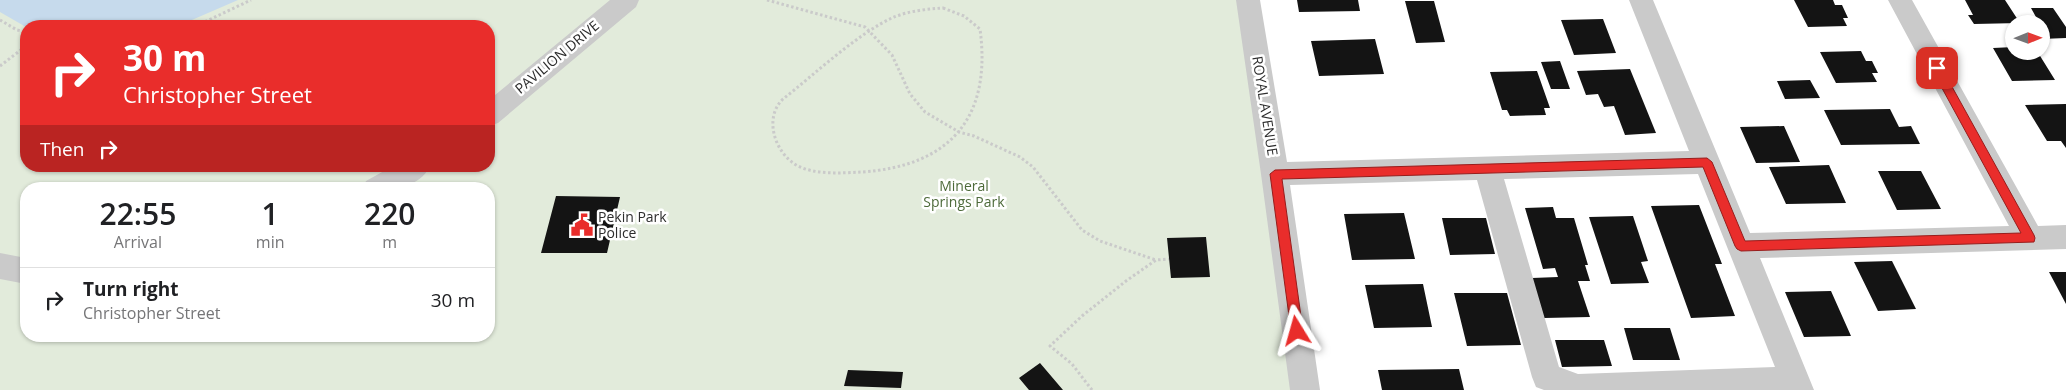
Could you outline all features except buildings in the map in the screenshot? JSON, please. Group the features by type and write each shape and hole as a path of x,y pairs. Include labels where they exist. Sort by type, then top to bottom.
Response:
{"street":[{"name":"PAVILION DRIVE","path":"495,110 626,0"},
{"name":"ROYAL AVENUE","path":"1248,0 1275,174 1305,390"},
{"path":"1488,168 1548,383 1578,388 1797,385 1641,0"},
{"path":"1900,0 2030,238"},
{"path":"1275,174 1707,162"},
{"path":"388,182 406,172"},
{"path":"1741,246 2066,237"},
{"path":"0,266 20,270"}],"path":[{"path":"209,20 251,0"},
{"path":"767,0 856,23 869,31 892,55 916,103 932,117 959,132 999,146 1020,157 1033,167 1082,230 1100,241 1156,260 1169,259"},
{"path":"924,8 943,8 964,16 980,29 983,62 975,102 959,132 945,147 925,158 871,172 846,173 798,166 782,152 772,131 774,109 783,98 869,31 895,17 924,8"},
{"path":"0,20 20,30"},
{"path":"0,66 20,51"},
{"path":"1092,390 1072,364 1050,346 1082,316 1156,260"}],"green space":[{"name":"Mineral Springs Park","path":"0,0 1248,0 1305,390 0,390"}],"water":[{"path":"0,0 238,0 192,20 20,20 20,24 0,12"}],"place":[{"name":"Pekin Park Police","path":"582,225"}],"route":[{"path":"1297,331 1275,174 1707,162 1741,246 2030,238 1937,68"}]}
